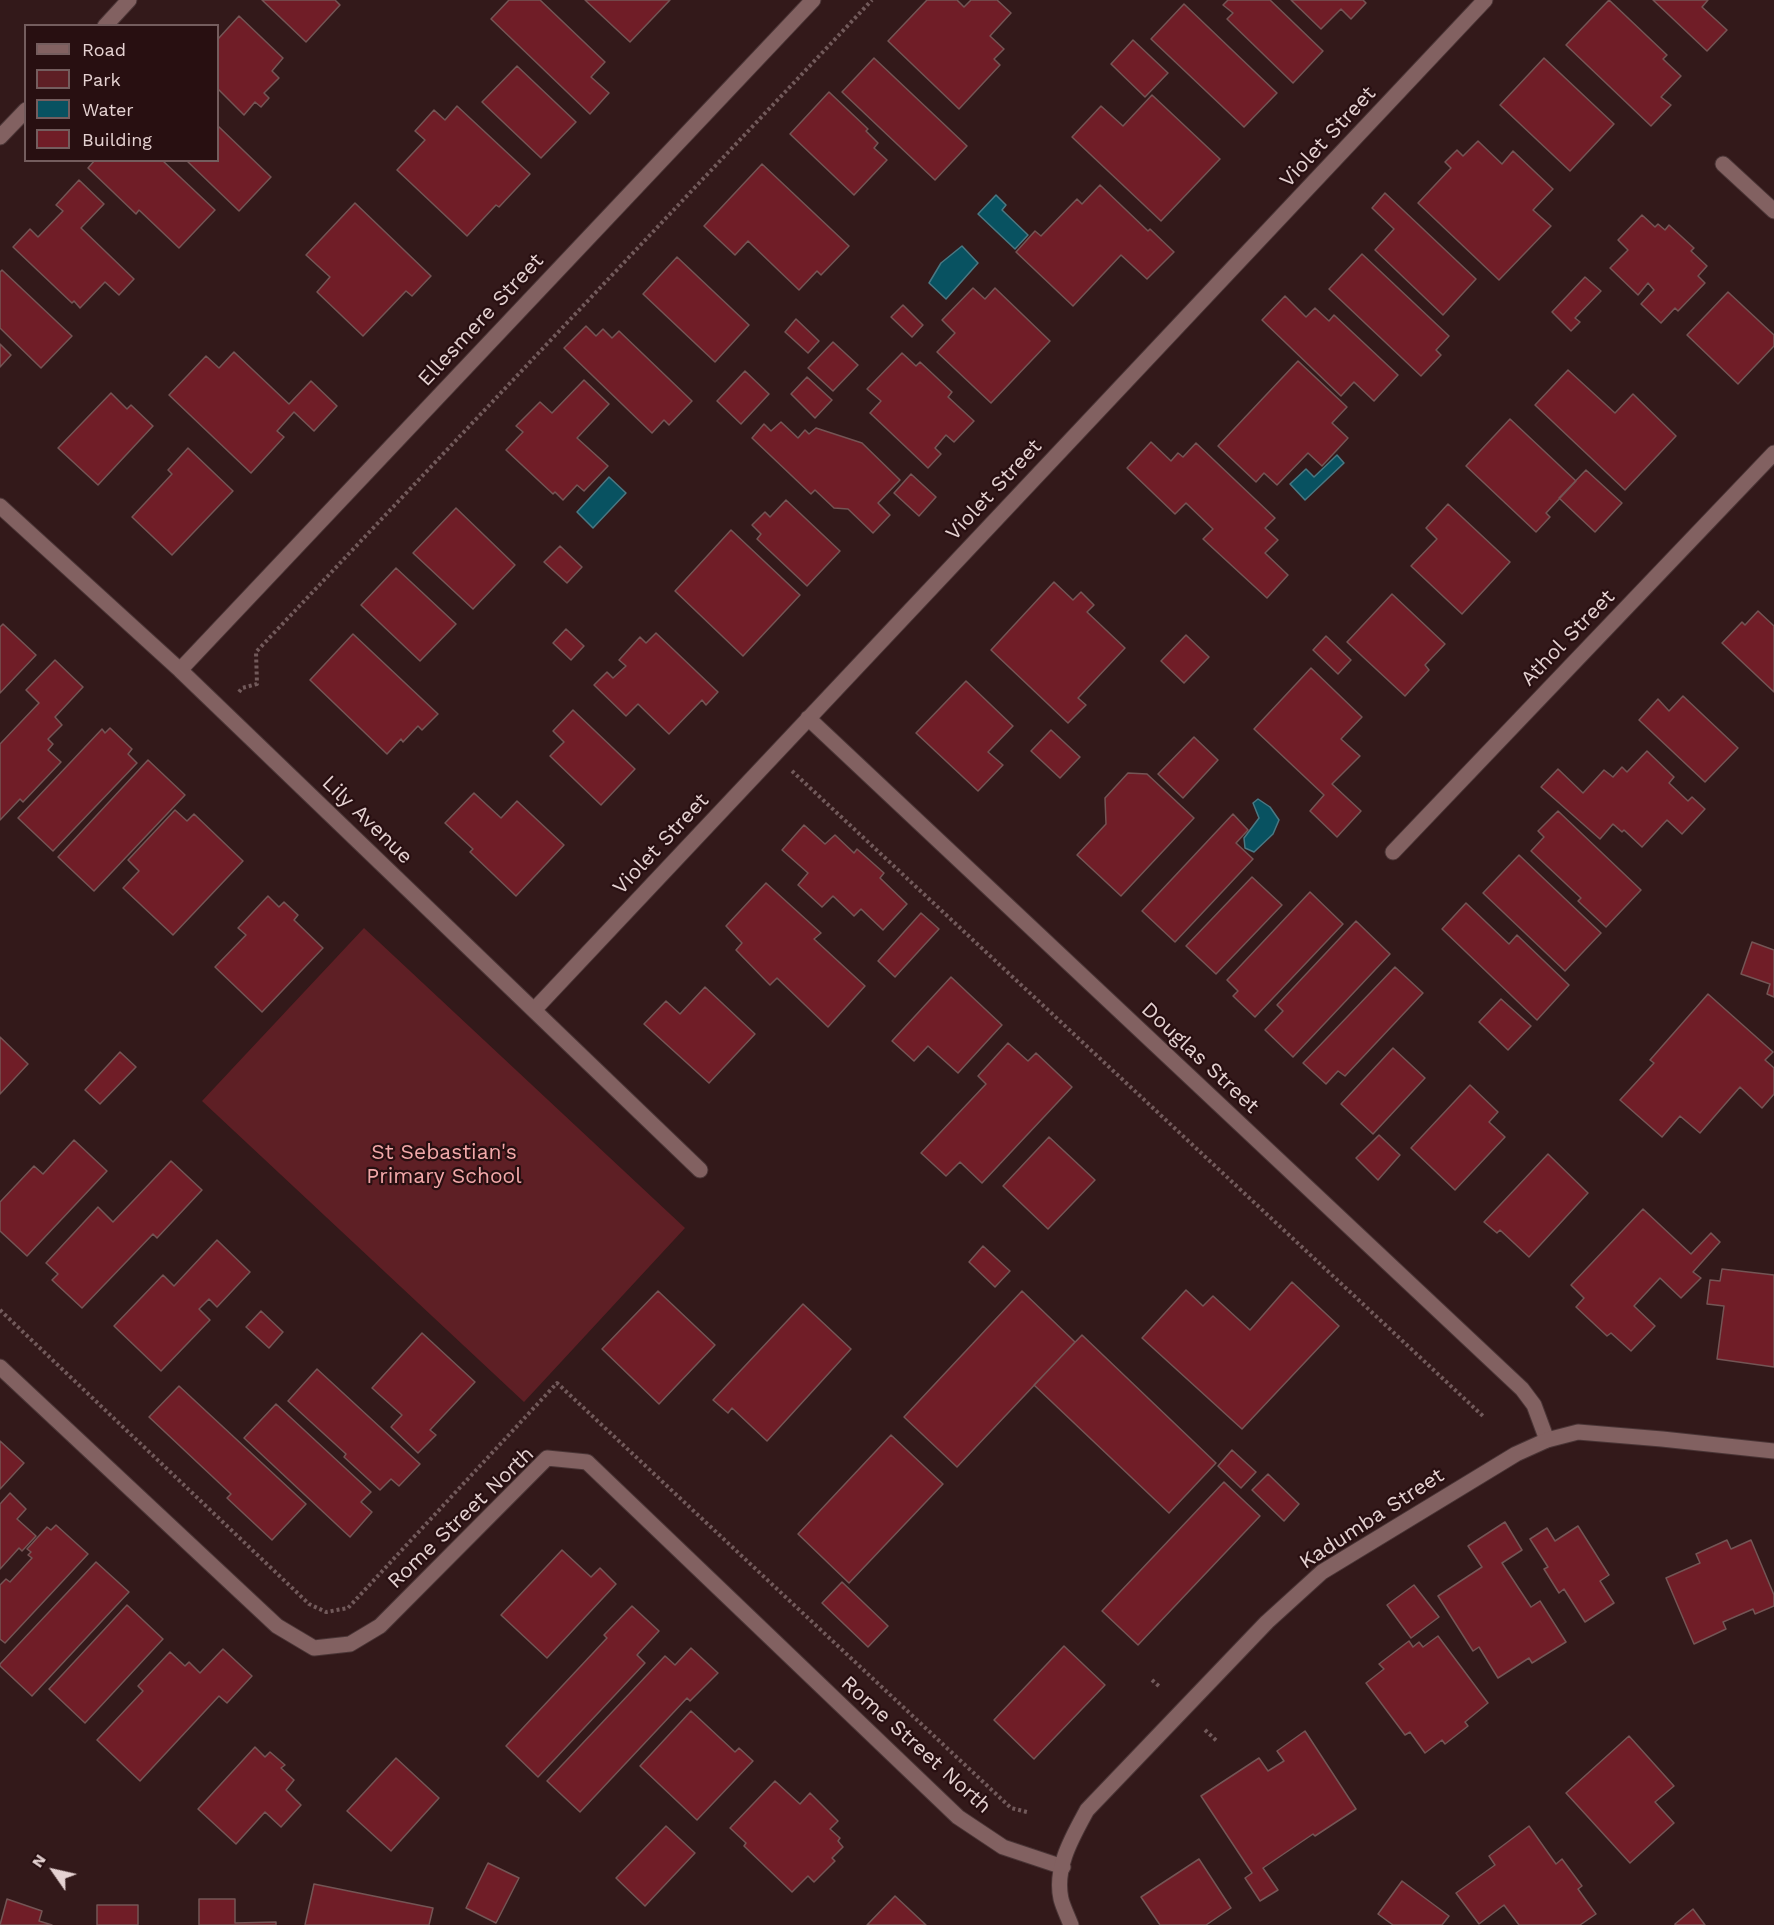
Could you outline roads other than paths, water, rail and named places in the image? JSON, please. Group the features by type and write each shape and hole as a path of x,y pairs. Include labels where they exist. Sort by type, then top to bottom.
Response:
{"street":[{"path":"107,24 129,0"},
{"name":"Ellesmere Street","path":"180,670 813,0"},
{"name":"Violet Street","path":"534,1010 1485,0"},
{"path":"0,137 24,112"},
{"path":"1724,164 1774,211"},
{"name":"Athol Street","path":"1393,852 1774,453"},
{"name":"Lily Avenue","path":"0,506 180,670 700,1170"},
{"name":"Douglas Street","path":"808,718 1522,1389 1534,1405 1547,1440"},
{"name":"Rome Street North","path":"0,1367 277,1626 314,1648 350,1644 380,1626 548,1458 587,1462 958,1817 1003,1847 1063,1867"},
{"name":"Kadumba Street","path":"1071,1925 1061,1899 1060,1884 1069,1843 1088,1810 1293,1598 1322,1572 1516,1454 1547,1440 1578,1432 1774,1451"}],"water":[{"path":"996,195 1006,205 1002,210 1028,235 1015,249 978,214"},
{"path":"962,246 978,263 946,299 929,283 941,263"},
{"path":"1337,455 1344,463 1305,500 1290,484 1306,469 1314,477"},
{"path":"609,477 626,493 593,528 577,512"},
{"path":"1258,799 1270,807 1279,820 1273,834 1254,852 1245,848 1244,838 1259,818 1253,803"}],"park label":[{"name":"St Sebastian's Primary School","path":"444,1165"}]}
